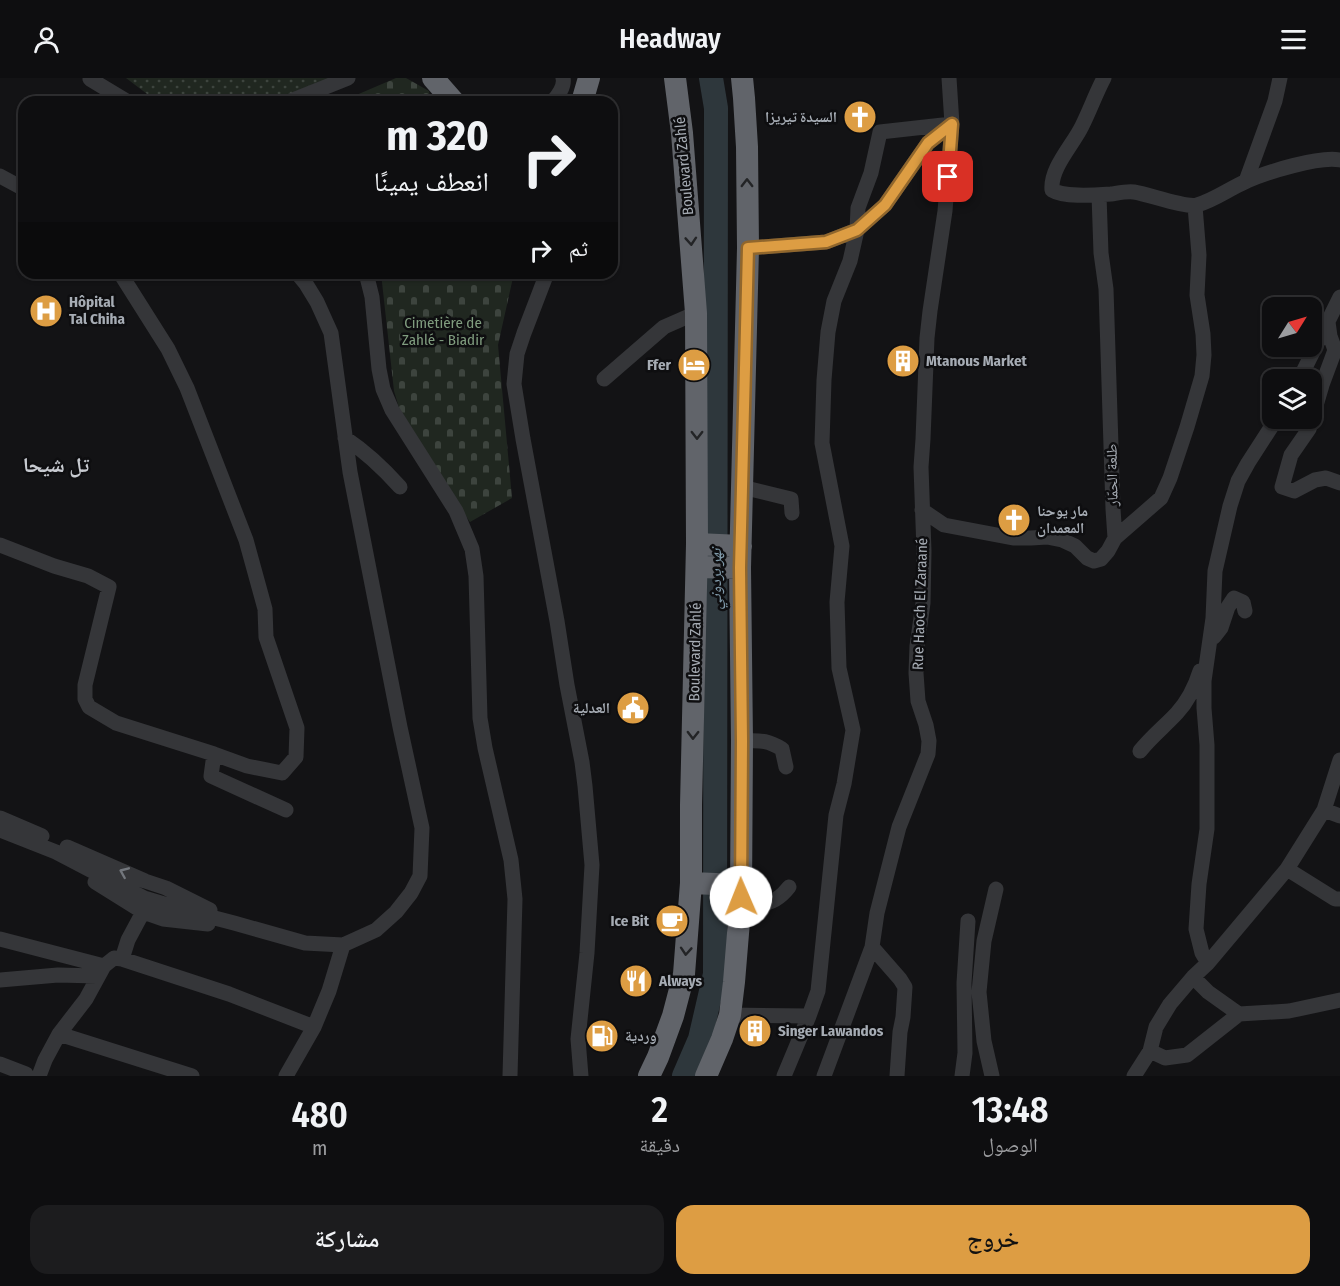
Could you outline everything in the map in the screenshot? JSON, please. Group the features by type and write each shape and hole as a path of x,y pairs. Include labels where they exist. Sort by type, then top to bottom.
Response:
{"highway":[{"path":"584,96 591,78"},
{"path":"591,78 592,96"},
{"name":"Boulevard Zahlé","path":"675,78 682,133 718,556 742,741 740,891 734,982 730,1015 706,1076"},
{"name":"Boulevard Zahlé","path":"649,1076 673,1016 684,974 691,883 691,805 718,556 742,487 748,248 747,147 741,78"},
{"path":"691,883 740,891"}],"street":[{"path":"303,96 348,78"},
{"path":"557,96 564,82 563,78"},
{"name":"Rue Haoch El Zaraané","path":"824,1076 872,947 877,913 899,827 928,754 929,741 918,701 916,673 923,603 921,467 927,338 945,211 952,124 949,78"},
{"path":"1104,78 1081,128 1055,171 1052,190 1056,192 1099,195 1132,192 1195,206 1246,181 1279,170 1328,158 1339,158"},
{"path":"1246,181 1275,101 1280,78"},
{"path":"90,79 106,96"},
{"path":"90,79 118,96"},
{"path":"748,248 826,242 857,230 885,205 928,143 952,124"},
{"path":"784,1076 818,991 836,814 844,784 853,730 838,657 837,602 842,546 822,437 828,332 834,301 850,261 857,230 858,208 871,173 880,132 952,124"},
{"path":"0,176 18,186"},
{"name":"طلعة الحمّار","path":"1099,195 1101,253 1106,289 1115,538"},
{"path":"922,510 944,525 1013,538 1047,537 1062,540 1075,546 1087,558 1094,561 1101,559 1115,538 1161,498 1170,478 1202,376 1204,355 1197,295 1199,255 1195,206"},
{"path":"0,545 87,576 109,587 85,686 85,699 89,707 116,723 247,766 282,773 296,757 297,728 266,638 265,609 242,530 187,388 168,348 124,279"},
{"path":"0,818 84,861 140,896 161,904 305,943 343,945 376,930 396,912 411,893 420,876 422,828 350,472 331,333 312,293 302,279"},
{"path":"368,279 372,297 383,389 392,410 456,511 472,549 476,576 480,718 511,860 514,889 510,1076"},
{"path":"545,279 524,333 518,354 514,384 585,786 592,865 587,952 578,1039 581,1076"},
{"path":"1304,369 1339,301"},
{"path":"604,379 664,327 696,313"},
{"path":"1328,322 1335,350 1309,429 1291,455 1282,486 1294,491 1315,480 1326,478 1340,483"},
{"path":"1208,963 1202,953 1196,929 1199,884 1207,829 1207,745 1204,690 1213,618 1215,571 1238,482 1270,429"},
{"path":"345,438 384,468 400,487"},
{"path":"742,487 791,499 792,513"},
{"path":"1210,642 1221,628 1228,607 1234,598 1244,602 1245,611"},
{"path":"1140,751 1177,713 1195,684 1201,667 1207,662"},
{"path":"742,741 766,740 774,744 782,749 786,767"},
{"path":"214,754 211,776 286,810"},
{"path":"1134,1076 1150,1051 1156,1027 1170,1004 1208,963 1287,869 1324,810 1340,760"},
{"path":"1324,810 1340,816"},
{"path":"0,830 56,852 166,888 234,922"},
{"path":"84,861 86,873 95,882 143,912 163,919 259,929"},
{"path":"1287,869 1335,899 1340,899"},
{"path":"140,896 145,881"},
{"path":"740,891 752,903 765,904 784,894 789,887"},
{"path":"161,904 166,888"},
{"path":"993,1076 984,1041 980,992 984,941 996,889"},
{"path":"122,959 128,940 143,912"},
{"path":"962,1076 965,1053 964,983 968,921"},
{"path":"0,939 100,971"},
{"path":"286,1076 314,1027 329,991 343,945"},
{"path":"872,947 900,979 904,987 904,1011 897,1076"},
{"path":"0,1064 30,1076 45,1060 58,1034 86,999 100,971 114,958 229,994 314,1027"},
{"path":"0,980 100,971"},
{"path":"1193,977 1208,992 1239,1014"},
{"path":"1150,1051 1165,1058 1187,1055 1239,1014 1289,1011 1340,1000"},
{"path":"730,1015 809,1016"},
{"path":"58,1034 192,1076"}],"green space":[{"path":"126,78 347,78 310,96 150,96"},
{"path":"396,78 406,78 429,91 430,96 354,96"},
{"name":"Cimetière de Zahlé - Biadir","path":"382,279 513,279 498,345 512,498 470,522 441,480 400,411 394,391"}],"waterway":[{"name":"نهر بردوني","path":"684,1076 700,1039 715,974 716,108 711,78"}],"place":[{"name":"السيدة تيريزا","path":"860,117"},
{"name":"Hôpital Tal Chiha","path":"46,311"},
{"name":"Mtanous Market","path":"903,361"},
{"name":"Ffer","path":"694,365"},
{"name":"مار يوحنا المعمدان","path":"1014,520"},
{"name":"العدلية","path":"633,708"},
{"name":"Ice Bit","path":"672,921"},
{"name":"Always","path":"636,981"},
{"name":"Singer Lawandos","path":"755,1031"},
{"name":"وردية","path":"602,1036"}],"district":[{"name":"تل شيحا","path":"56,465"}],"route":[{"path":"741,897 740,568 748,248 826,242 857,230 885,205 928,143 952,124 948,177"}]}
